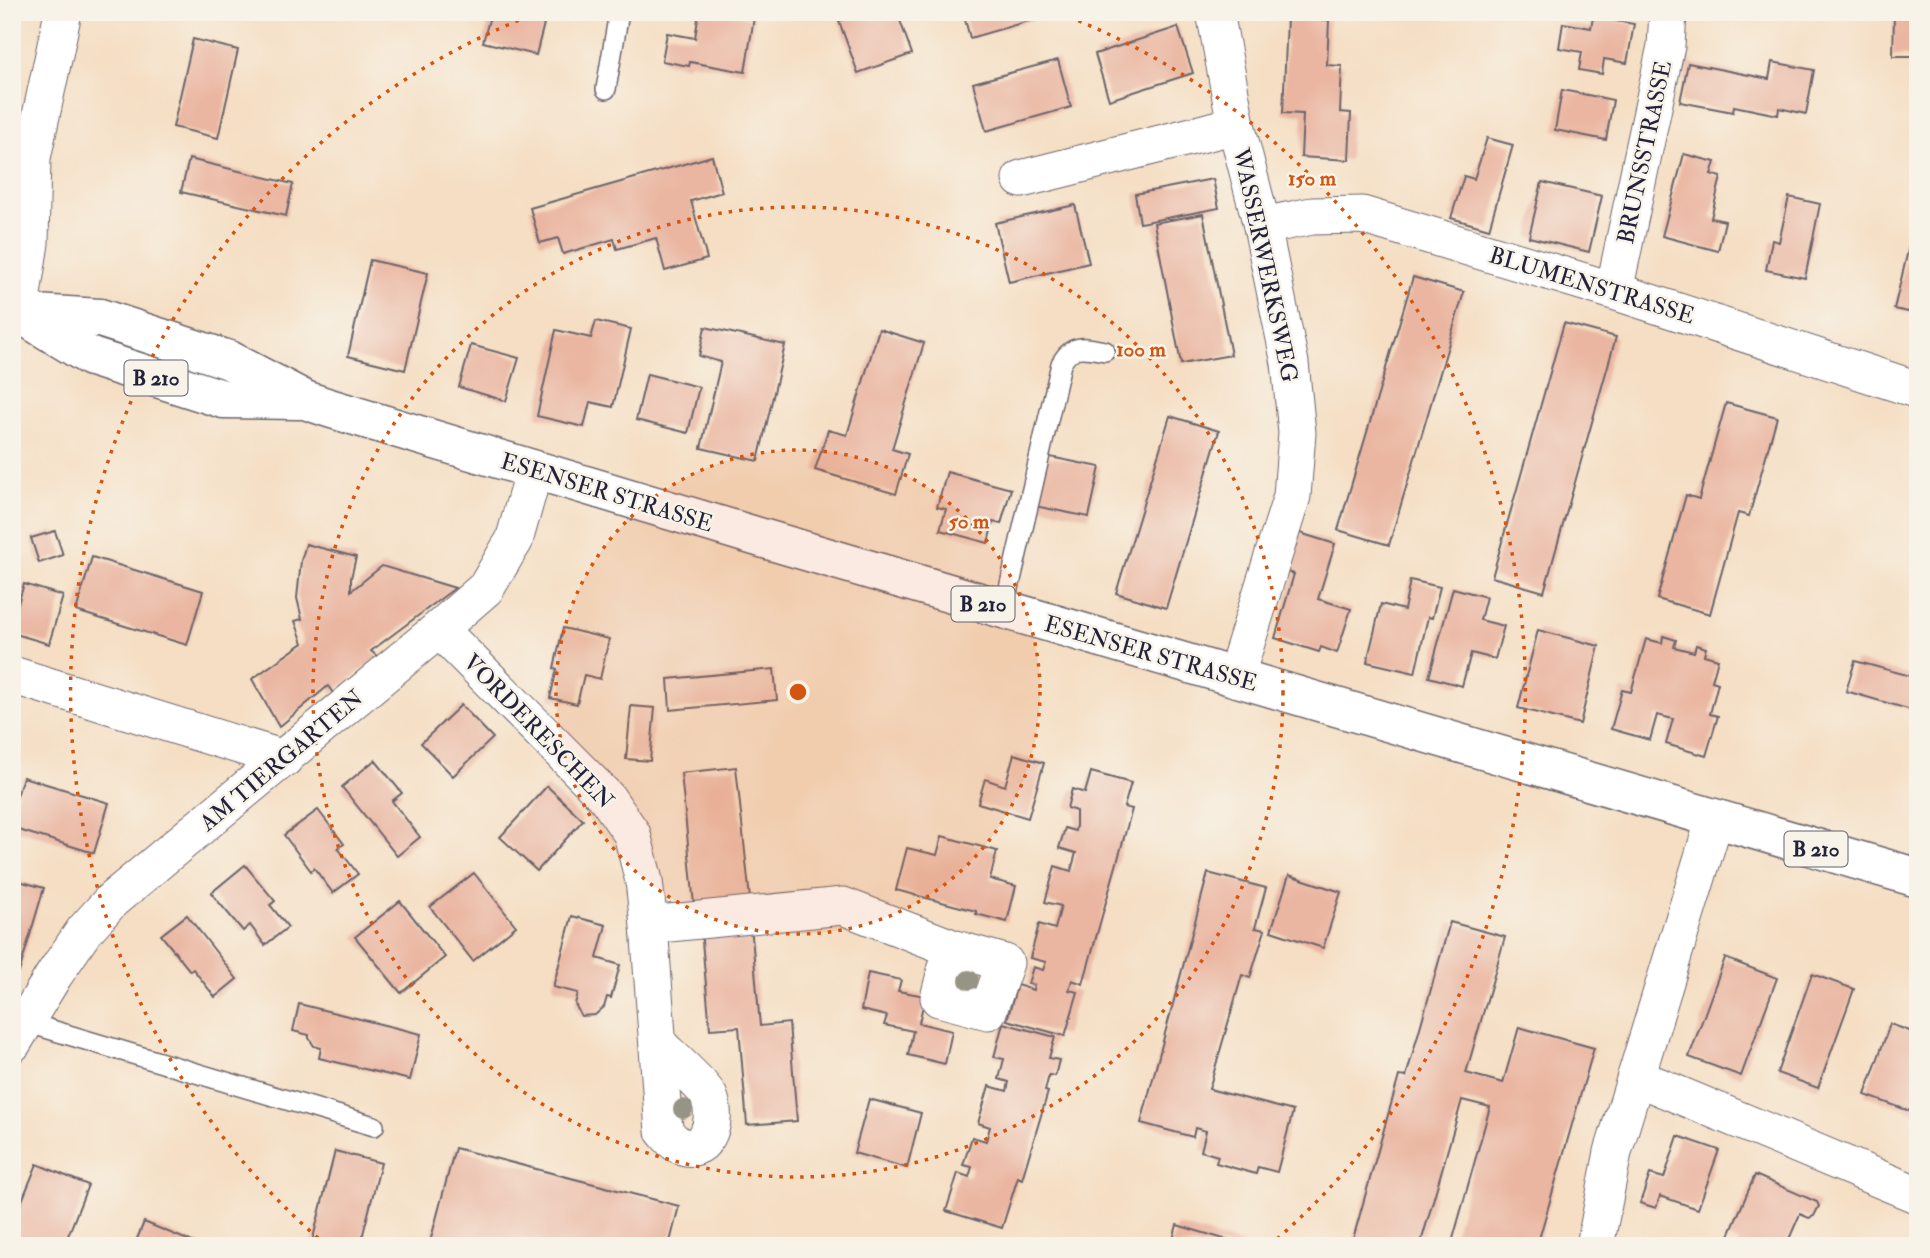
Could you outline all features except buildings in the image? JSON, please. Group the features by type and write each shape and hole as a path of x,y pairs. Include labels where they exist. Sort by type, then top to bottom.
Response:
{"main road":[{"name":"ESENSER STRASSE","path":"16,312 90,357 223,399 305,400 1004,610 1918,878"}],"street":[{"path":"16,312 30,243 32,158 62,12"},
{"name":"WASSERWERKSWEG","path":"1215,12 1236,125 1262,226 1290,363 1297,433 1292,496 1236,678"},
{"name":"BRUNSSTRASSE","path":"1614,291 1666,46 1668,12"},
{"path":"1021,179 1236,125"},
{"path":"12,202 32,158"},
{"name":"BLUMENSTRASSE","path":"1262,226 1312,216 1362,215 1614,291 1918,390"},
{"name":"AM TIERGARTEN","path":"19,1033 84,931 112,900 284,759 486,587 514,541 534,470"},
{"name":"VORDERESCHEN","path":"439,629 607,797 632,834 643,881 649,925 659,1045"},
{"path":"12,675 284,759"},
{"path":"1595,1246 1613,1152 1715,818"},
{"path":"649,925 843,906 952,948"},
{"path":"1636,1077 1918,1195"}],"lane":[{"path":"606,89 619,12"},
{"path":"1004,610 1061,364 1072,349 1087,347 1105,351"},
{"path":"19,1033 374,1126"}]}
